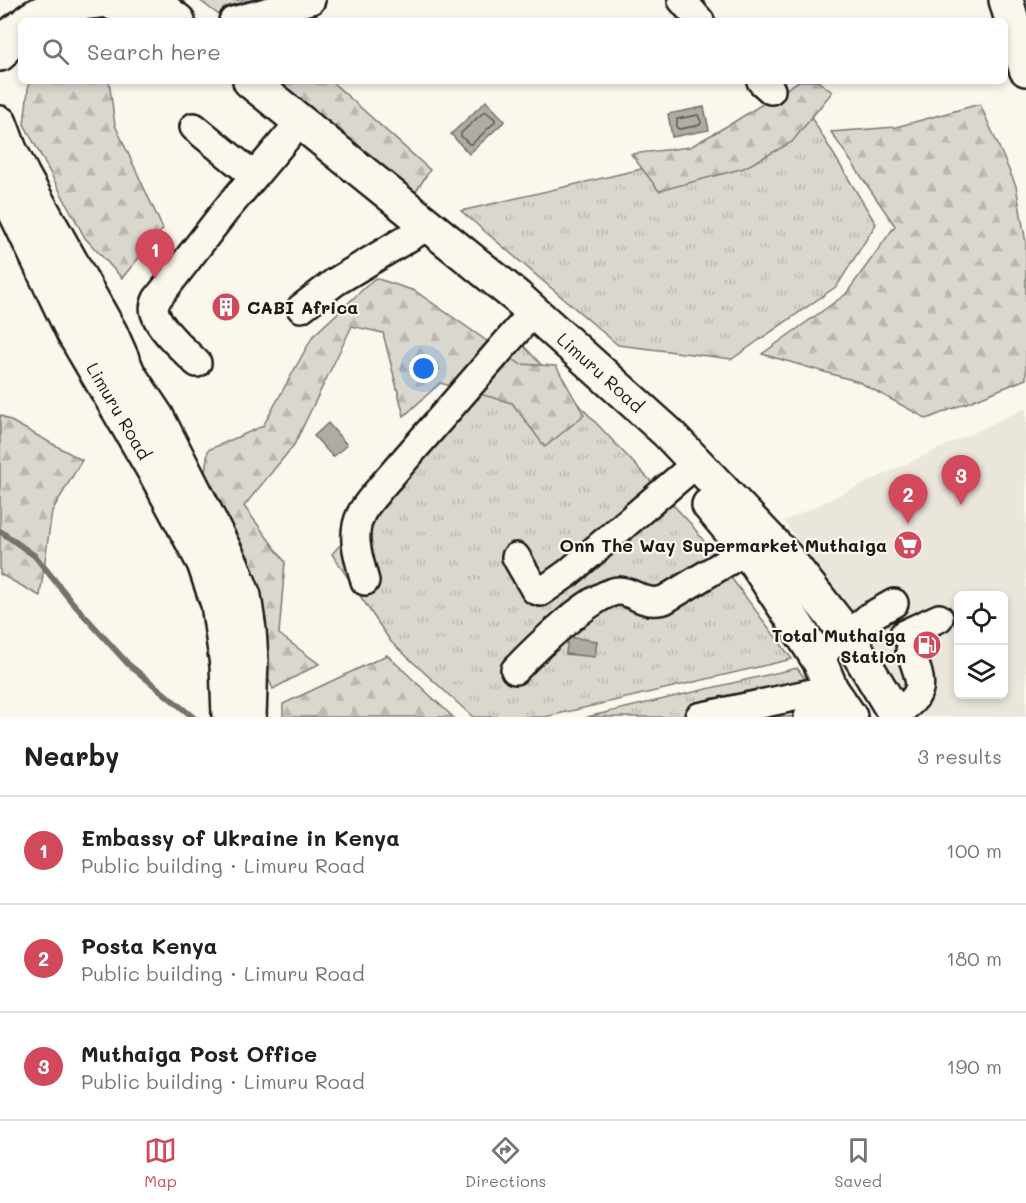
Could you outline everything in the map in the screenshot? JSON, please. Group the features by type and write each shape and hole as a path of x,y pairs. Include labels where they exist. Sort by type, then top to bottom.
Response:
{"main road":[{"path":"34,18 47,12 99,0 142,18"},
{"path":"151,0 174,18"},
{"path":"1006,0 1026,69"},
{"path":"0,54 18,30"},
{"name":"Limuru Road","path":"236,84 418,232 506,300 598,383 684,474 747,550 837,694"},
{"name":"Limuru Road","path":"254,84 517,297 667,432 786,557 848,636 896,715"},
{"path":"0,123 23,176 110,332 129,375 157,417 232,565 244,596 249,630 251,660 249,717"},
{"name":"Limuru Road","path":"0,180 74,334 156,474 204,563 218,604 227,665 228,717"}],"street":[{"path":"244,18 311,0"},
{"path":"682,0 697,18"},
{"path":"194,127 254,176"},
{"path":"196,363 162,326 155,314 154,307 157,299 294,129"},
{"path":"301,308 335,282 418,232"},
{"path":"365,581 356,548 356,531 361,514 381,487 527,319"},
{"path":"516,557 535,590 541,592 582,561 684,474"},
{"path":"515,670 540,644 593,602 615,591 624,591 651,602 664,600 747,550"},
{"path":"837,694 828,648 848,636 869,617 894,603"},
{"path":"896,715 913,702 920,689 919,673 907,643 939,618"},
{"path":"809,717 837,694"},
{"path":"699,717 837,694"}],"shaded area":[{"path":"1026,408 1026,717 922,717 784,521"}],"green space":[{"path":"199,0 316,0 306,18 223,18"},
{"path":"29,84 109,84 115,125 163,229 122,278 85,238 24,124"},
{"path":"277,84 334,84 430,170 411,199 345,136"},
{"path":"794,84 822,84 832,92 792,142 744,168 659,191 631,154 690,147"},
{"path":"797,94 876,224 837,286 732,359 618,345 461,211 710,153"},
{"path":"980,104 1016,186 1026,243 1026,379 927,419 859,382 762,354 846,294 895,226 831,132 896,127"},
{"path":"375,278 415,291 520,364 556,366 584,415 545,447 512,403 440,383 404,416 383,333 352,326 294,445 244,506 285,562 279,634 319,664 273,689 198,524 208,450 263,426 313,336"},
{"path":"520,342 691,524 792,659 545,717 473,717 391,642 332,554"},
{"path":"0,415 82,460 52,511 40,596 0,574"},
{"path":"387,655 453,717 283,717 283,704"},
{"path":"797,668 834,717 587,717"}],"water":[{"path":"486,101 505,121 469,154 451,134"},
{"path":"704,107 709,130 672,137 668,114"},
{"path":"328,423 347,445 333,457 314,436"},
{"path":"568,637 597,641 595,657 566,654"}],"waterway":[{"path":"0,531 35,556 72,602 128,664 193,717"}],"place":[{"name":"Embassy of Ukraine in Kenya","path":"155,279"},
{"name":"CABI Africa","path":"226,307"},
{"name":"Muthaiga Post Office","path":"961,505"},
{"name":"Posta Kenya","path":"908,524"},
{"name":"Onn The Way Supermarket Muthaiga","path":"908,545"},
{"name":"Total Muthaiga Station","path":"927,645"}]}
